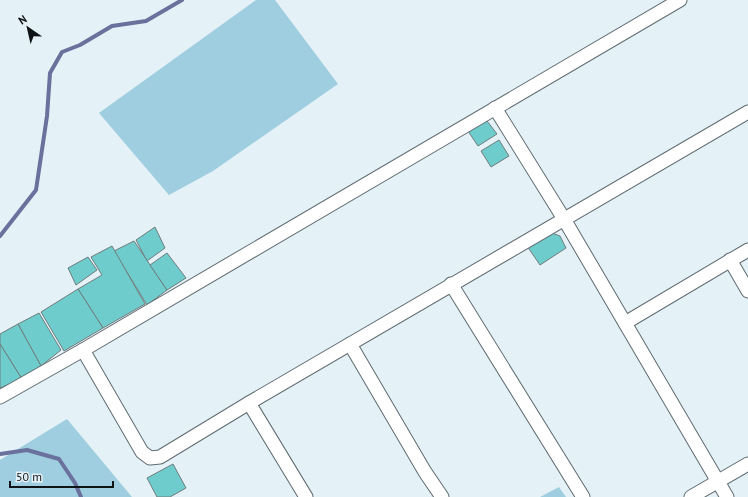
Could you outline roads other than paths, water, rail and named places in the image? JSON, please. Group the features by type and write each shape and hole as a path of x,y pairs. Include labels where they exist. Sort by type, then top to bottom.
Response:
{"street":[{"path":"0,397 83,350 680,0"},
{"path":"495,108 564,219 727,497"},
{"path":"83,350 142,452 150,458 160,457 451,284 748,112"},
{"path":"625,323 748,250"},
{"path":"730,260 748,291"},
{"path":"451,284 583,497"},
{"path":"350,344 425,472 442,497"},
{"path":"249,403 306,497"},
{"path":"691,497 748,464"}],"waterway":[{"path":"0,236 36,190 47,116 50,73 62,52 80,45 112,26 146,21 182,0"},
{"path":"0,454 27,450 59,459 75,483 81,497"}]}
